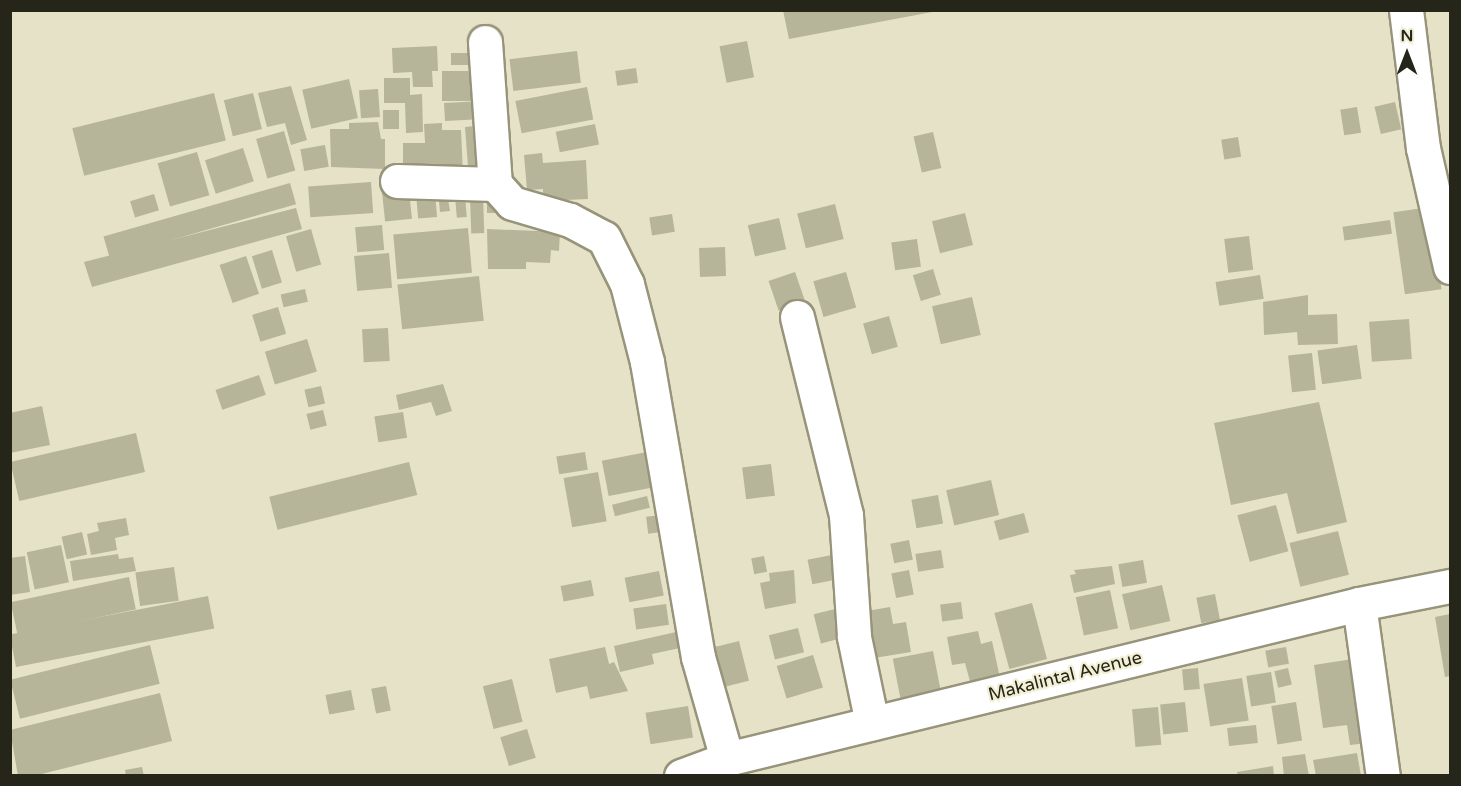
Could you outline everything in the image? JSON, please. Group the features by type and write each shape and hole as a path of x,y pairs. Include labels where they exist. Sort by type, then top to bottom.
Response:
{"street":[{"path":"1406,10 1423,148 1450,267"},
{"path":"484,42 495,184 512,203 570,220 604,238 627,284 647,362 698,657 727,759"},
{"path":"397,181 495,184"},
{"path":"797,317 846,515 854,637 872,723"},
{"name":"Makalintal Avenue","path":"681,776 727,759 872,723 1359,604 1450,586"},
{"path":"1359,604 1383,776"}],"building":[{"path":"783,10 931,10 932,12 789,39"},
{"path":"747,41 754,77 727,83 720,46"},
{"path":"437,46 438,71 432,71 433,87 413,87 412,72 393,73 392,48"},
{"path":"577,51 581,83 513,91 510,59"},
{"path":"451,53 476,53 476,65 451,65"},
{"path":"636,68 638,83 617,86 615,71"},
{"path":"442,71 478,71 478,101 442,101"},
{"path":"384,78 410,78 410,95 422,94 423,132 406,133 405,103 384,103"},
{"path":"349,79 358,118 311,129 302,90"},
{"path":"291,86 307,140 291,145 285,123 267,127 258,93"},
{"path":"587,87 593,119 522,133 515,101"},
{"path":"378,89 380,117 361,118 359,90"},
{"path":"214,93 226,141 84,176 72,128"},
{"path":"253,93 262,129 233,136 224,100"},
{"path":"482,101 483,119 445,121 444,103"},
{"path":"1395,102 1401,129 1381,134 1375,107"},
{"path":"1357,107 1361,133 1344,135 1340,110"},
{"path":"383,110 399,110 399,129 383,129"},
{"path":"378,122 381,139 385,139 385,169 331,167 330,129 349,129 349,123"},
{"path":"442,123 442,130 461,130 463,175 403,175 403,143 425,143 424,124"},
{"path":"595,124 599,145 560,152 556,132"},
{"path":"486,125 506,165 468,167 465,127"},
{"path":"284,131 295,170 267,178 256,139"},
{"path":"933,132 941,168 922,173 914,136"},
{"path":"1238,137 1241,157 1224,159 1221,140"},
{"path":"325,145 329,167 304,171 300,149"},
{"path":"243,148 254,181 216,194 205,160"},
{"path":"197,152 209,195 170,207 158,163"},
{"path":"542,153 543,163 586,160 588,199 543,201 543,189 527,190 524,155"},
{"path":"408,181 412,219 385,222 381,184"},
{"path":"371,182 373,213 310,217 308,186"},
{"path":"290,183 296,204 110,258 104,236"},
{"path":"435,193 437,217 418,219 416,195"},
{"path":"154,194 159,210 135,218 130,201"},
{"path":"465,196 467,217 457,218 455,197"},
{"path":"470,197 483,197 484,233 471,233"},
{"path":"487,198 502,213 487,213"},
{"path":"448,199 450,211 440,212 439,201"},
{"path":"835,204 844,239 806,248 797,213"},
{"path":"1430,207 1442,289 1405,294 1393,212"},
{"path":"296,208 302,229 92,287 84,262"},
{"path":"965,213 973,245 940,253 932,221"},
{"path":"672,214 675,232 652,235 649,218"},
{"path":"779,218 786,249 755,256 748,225"},
{"path":"1390,220 1392,234 1344,241 1342,227"},
{"path":"382,225 384,250 357,252 355,227"},
{"path":"468,228 472,273 397,279 393,235"},
{"path":"311,229 321,265 296,272 286,236"},
{"path":"487,229 560,232 559,251 551,250 550,263 526,262 526,269 488,269"},
{"path":"1249,236 1253,270 1228,273 1224,239"},
{"path":"917,239 921,267 895,270 891,243"},
{"path":"725,247 726,276 700,277 699,248"},
{"path":"272,250 282,283 262,289 252,256"},
{"path":"389,253 392,288 357,291 354,256"},
{"path":"246,256 259,294 233,303 220,265"},
{"path":"933,269 941,295 921,301 913,275"},
{"path":"795,272 805,301 779,310 769,281"},
{"path":"846,272 856,308 824,317 813,281"},
{"path":"1260,275 1264,299 1219,306 1216,282"},
{"path":"479,276 484,321 402,329 397,285"},
{"path":"305,289 308,302 284,307 281,295"},
{"path":"1308,295 1308,315 1337,314 1338,344 1298,345 1297,332 1264,335 1263,302"},
{"path":"972,297 981,335 941,344 932,306"},
{"path":"278,307 286,334 260,342 252,315"},
{"path":"889,316 898,347 872,354 863,323"},
{"path":"1409,319 1412,359 1372,362 1369,322"},
{"path":"388,328 390,361 364,362 362,329"},
{"path":"307,339 317,372 275,384 265,352"},
{"path":"1357,345 1362,379 1322,384 1317,351"},
{"path":"1312,353 1316,390 1292,392 1288,356"},
{"path":"259,375 266,395 222,410 216,390"},
{"path":"443,384 452,411 436,416 431,402 399,410 396,395"},
{"path":"321,386 325,404 308,407 304,390"},
{"path":"1319,402 1347,522 1297,534 1287,493 1231,505 1214,423"},
{"path":"42,406 50,445 10,453 10,413"},
{"path":"323,410 327,426 310,430 307,414"},
{"path":"403,412 407,438 378,442 374,417"},
{"path":"136,433 145,472 19,501 10,462"},
{"path":"585,452 588,470 559,474 556,457"},
{"path":"647,452 654,487 609,496 602,461"},
{"path":"409,462 417,495 278,530 269,497"},
{"path":"771,464 775,496 746,499 742,468"},
{"path":"598,472 607,521 572,527 564,478"},
{"path":"991,480 999,515 954,525 946,490"},
{"path":"938,495 943,524 916,528 911,500"},
{"path":"647,496 650,508 615,516 612,505"},
{"path":"1276,505 1288,551 1250,562 1237,515"},
{"path":"1024,513 1029,532 999,540 994,521"},
{"path":"661,515 663,532 648,534 646,517"},
{"path":"126,518 129,535 115,538 117,550 91,555 87,534 99,531 97,523"},
{"path":"1338,531 1349,575 1300,587 1289,543"},
{"path":"82,532 87,554 67,559 62,537"},
{"path":"909,540 913,560 894,563 890,544"},
{"path":"61,545 69,582 35,589 27,552"},
{"path":"941,550 944,568 918,572 915,554"},
{"path":"118,554 119,559 133,557 136,571 73,581 70,561"},
{"path":"837,554 842,579 812,584 808,560"},
{"path":"25,556 30,592 10,595 10,558"},
{"path":"764,556 767,572 754,574 751,558"},
{"path":"1143,560 1147,583 1122,587 1118,564"},
{"path":"1112,566 1115,584 1074,593 1070,575 1076,574 1074,570"},
{"path":"174,567 179,601 140,606 135,572"},
{"path":"794,570 796,603 765,609 760,583 770,581 769,573"},
{"path":"909,570 914,595 896,598 891,573"},
{"path":"659,571 664,596 629,602 625,578"},
{"path":"129,577 136,609 18,634 11,602"},
{"path":"591,580 594,596 564,602 561,586"},
{"path":"1162,585 1170,621 1130,630 1122,594"},
{"path":"1110,590 1118,628 1084,635 1076,597"},
{"path":"1215,594 1220,620 1201,623 1196,598"},
{"path":"208,596 214,628 16,667 10,634"},
{"path":"961,602 963,619 942,621 940,605"},
{"path":"1032,603 1047,659 1009,669 994,613"},
{"path":"666,604 669,625 636,629 633,609"},
{"path":"890,607 893,624 906,622 911,652 874,658 870,633 861,612"},
{"path":"835,609 842,638 821,643 814,614"},
{"path":"1450,614 1450,676 1445,677 1435,617"},
{"path":"798,628 804,652 775,660 769,635"},
{"path":"978,631 981,644 992,641 1000,678 971,685 965,663 952,665 947,637"},
{"path":"676,632 680,648 652,654 654,664 620,672 614,646"},
{"path":"739,641 749,681 721,688 711,648"},
{"path":"150,645 160,684 20,719 10,680"},
{"path":"605,647 609,664 614,662 628,691 590,699 587,686 556,693 549,659"},
{"path":"1286,647 1289,664 1268,667 1265,651"},
{"path":"933,651 941,691 901,699 893,659"},
{"path":"813,655 823,688 787,699 777,666"},
{"path":"1359,658 1377,742 1350,745 1347,725 1323,728 1314,665"},
{"path":"1198,668 1200,689 1184,690 1182,669"},
{"path":"1288,668 1292,685 1278,688 1274,671"},
{"path":"1271,672 1276,703 1251,707 1246,676"},
{"path":"1242,678 1249,720 1210,727 1203,684"},
{"path":"512,679 523,722 494,729 483,686"},
{"path":"386,686 391,711 376,713 371,689"},
{"path":"351,690 355,710 329,715 325,695"},
{"path":"160,693 172,741 34,776 18,776 10,730"},
{"path":"1185,702 1188,732 1163,734 1160,705"},
{"path":"1296,702 1302,741 1277,744 1271,706"},
{"path":"688,706 693,738 651,744 646,713"},
{"path":"1158,707 1161,745 1135,747 1132,709"},
{"path":"1256,725 1258,743 1229,746 1227,728"},
{"path":"527,729 536,758 509,766 500,737"},
{"path":"1357,753 1361,776 1316,776 1313,760"},
{"path":"1305,754 1309,776 1284,776 1282,757"},
{"path":"1273,766 1274,776 1238,776 1237,772"},
{"path":"142,767 144,776 126,776 125,770"}]}
